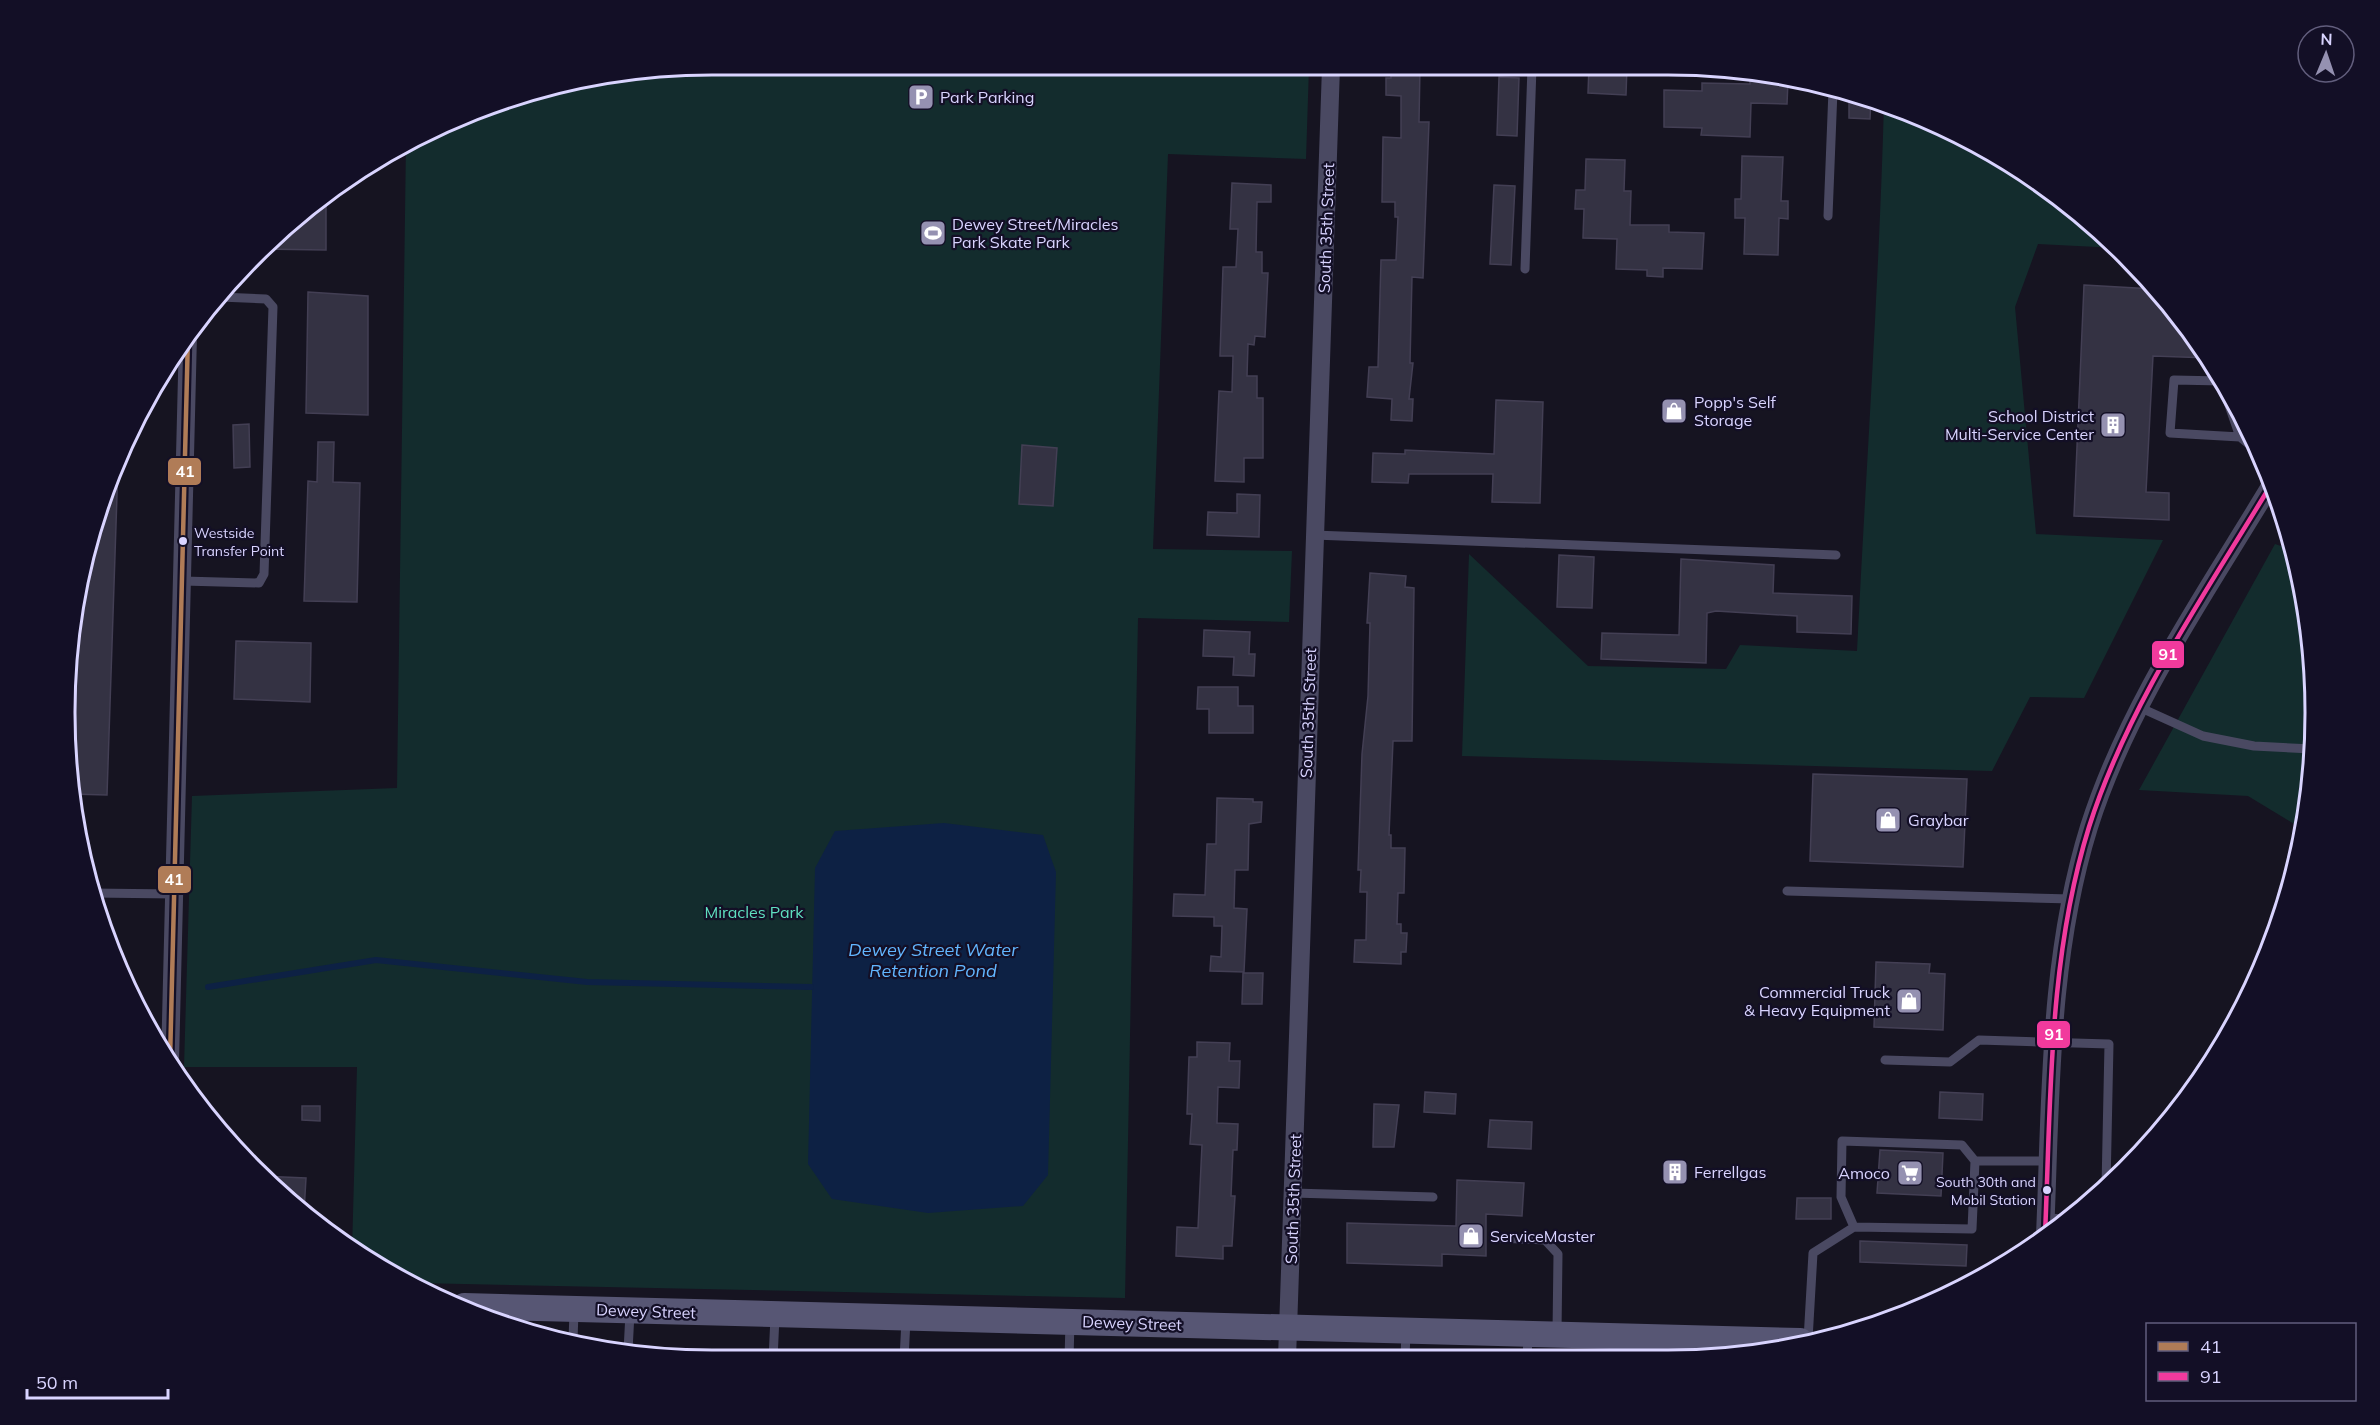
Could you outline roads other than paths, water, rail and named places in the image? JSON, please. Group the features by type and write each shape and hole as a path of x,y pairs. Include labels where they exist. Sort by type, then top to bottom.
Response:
{"street":[{"name":"South 35th Street","path":"1287,1350 1331,75"},
{"path":"170,1048 188,350"},
{"path":"2045,1226 2056,993 2071,899 2090,826 2115,760 2155,679 2266,494"},
{"name":"Dewey Street","path":"483,1307 1406,1331 1528,1347 1557,1335 1681,1349 1758,1344"}],"lane":[{"path":"1525,269 1532,75"},
{"path":"1828,216 1833,97"},
{"path":"183,581 259,583 264,574 273,308 266,299 229,297"},
{"path":"2212,382 2174,380 2170,433 2240,437"},
{"path":"2236,426 2243,439"},
{"path":"1314,535 1836,555"},
{"path":"2141,708 2203,736 2254,746 2304,749"},
{"path":"1787,891 2071,899"},
{"path":"102,893 175,894"},
{"path":"1885,1060 1950,1062 1979,1040 2109,1044 2106,1174"},
{"path":"1808,1334 1813,1252 1854,1227 1972,1229 1975,1161 1962,1145 1842,1142 1841,1197 1854,1227"},
{"path":"1975,1161 2048,1161"},
{"path":"1293,1192 1432,1197"},
{"path":"1498,1238 1545,1240 1558,1254 1557,1335"},
{"path":"573,1334 574,1309"},
{"path":"628,1345 630,1311"},
{"path":"773,1350 775,1315"},
{"path":"904,1350 906,1317"},
{"path":"1069,1350 1070,1321"},
{"path":"1405,1350 1406,1331"}],"water":[{"name":"Dewey Street Water Retention Pond","path":"944,823 1043,835 1056,872 1048,1175 1023,1206 928,1213 832,1199 808,1164 815,868 835,831"}],"waterway":[{"path":"208,987 376,960 587,982 811,987"}],"place":[{"name":"Park Parking","path":"921,97"},
{"name":"Dewey Street/Miracles Park Skate Park","path":"933,233"},
{"name":"Popp's Self Storage","path":"1674,411"},
{"name":"School District Multi-Service Center","path":"2113,425"},
{"name":"Westside Transfer Point","path":"183,541"},
{"name":"Graybar","path":"1888,820"},
{"name":"Commercial Truck & Heavy Equipment","path":"1909,1001"},
{"name":"Ferrellgas","path":"1675,1172"},
{"name":"Amoco","path":"1910,1173"},
{"name":"South 30th and Mobil Station","path":"2047,1190"},
{"name":"ServiceMaster","path":"1471,1236"}],"park label":[{"name":"Miracles Park","path":"754,912"}]}
